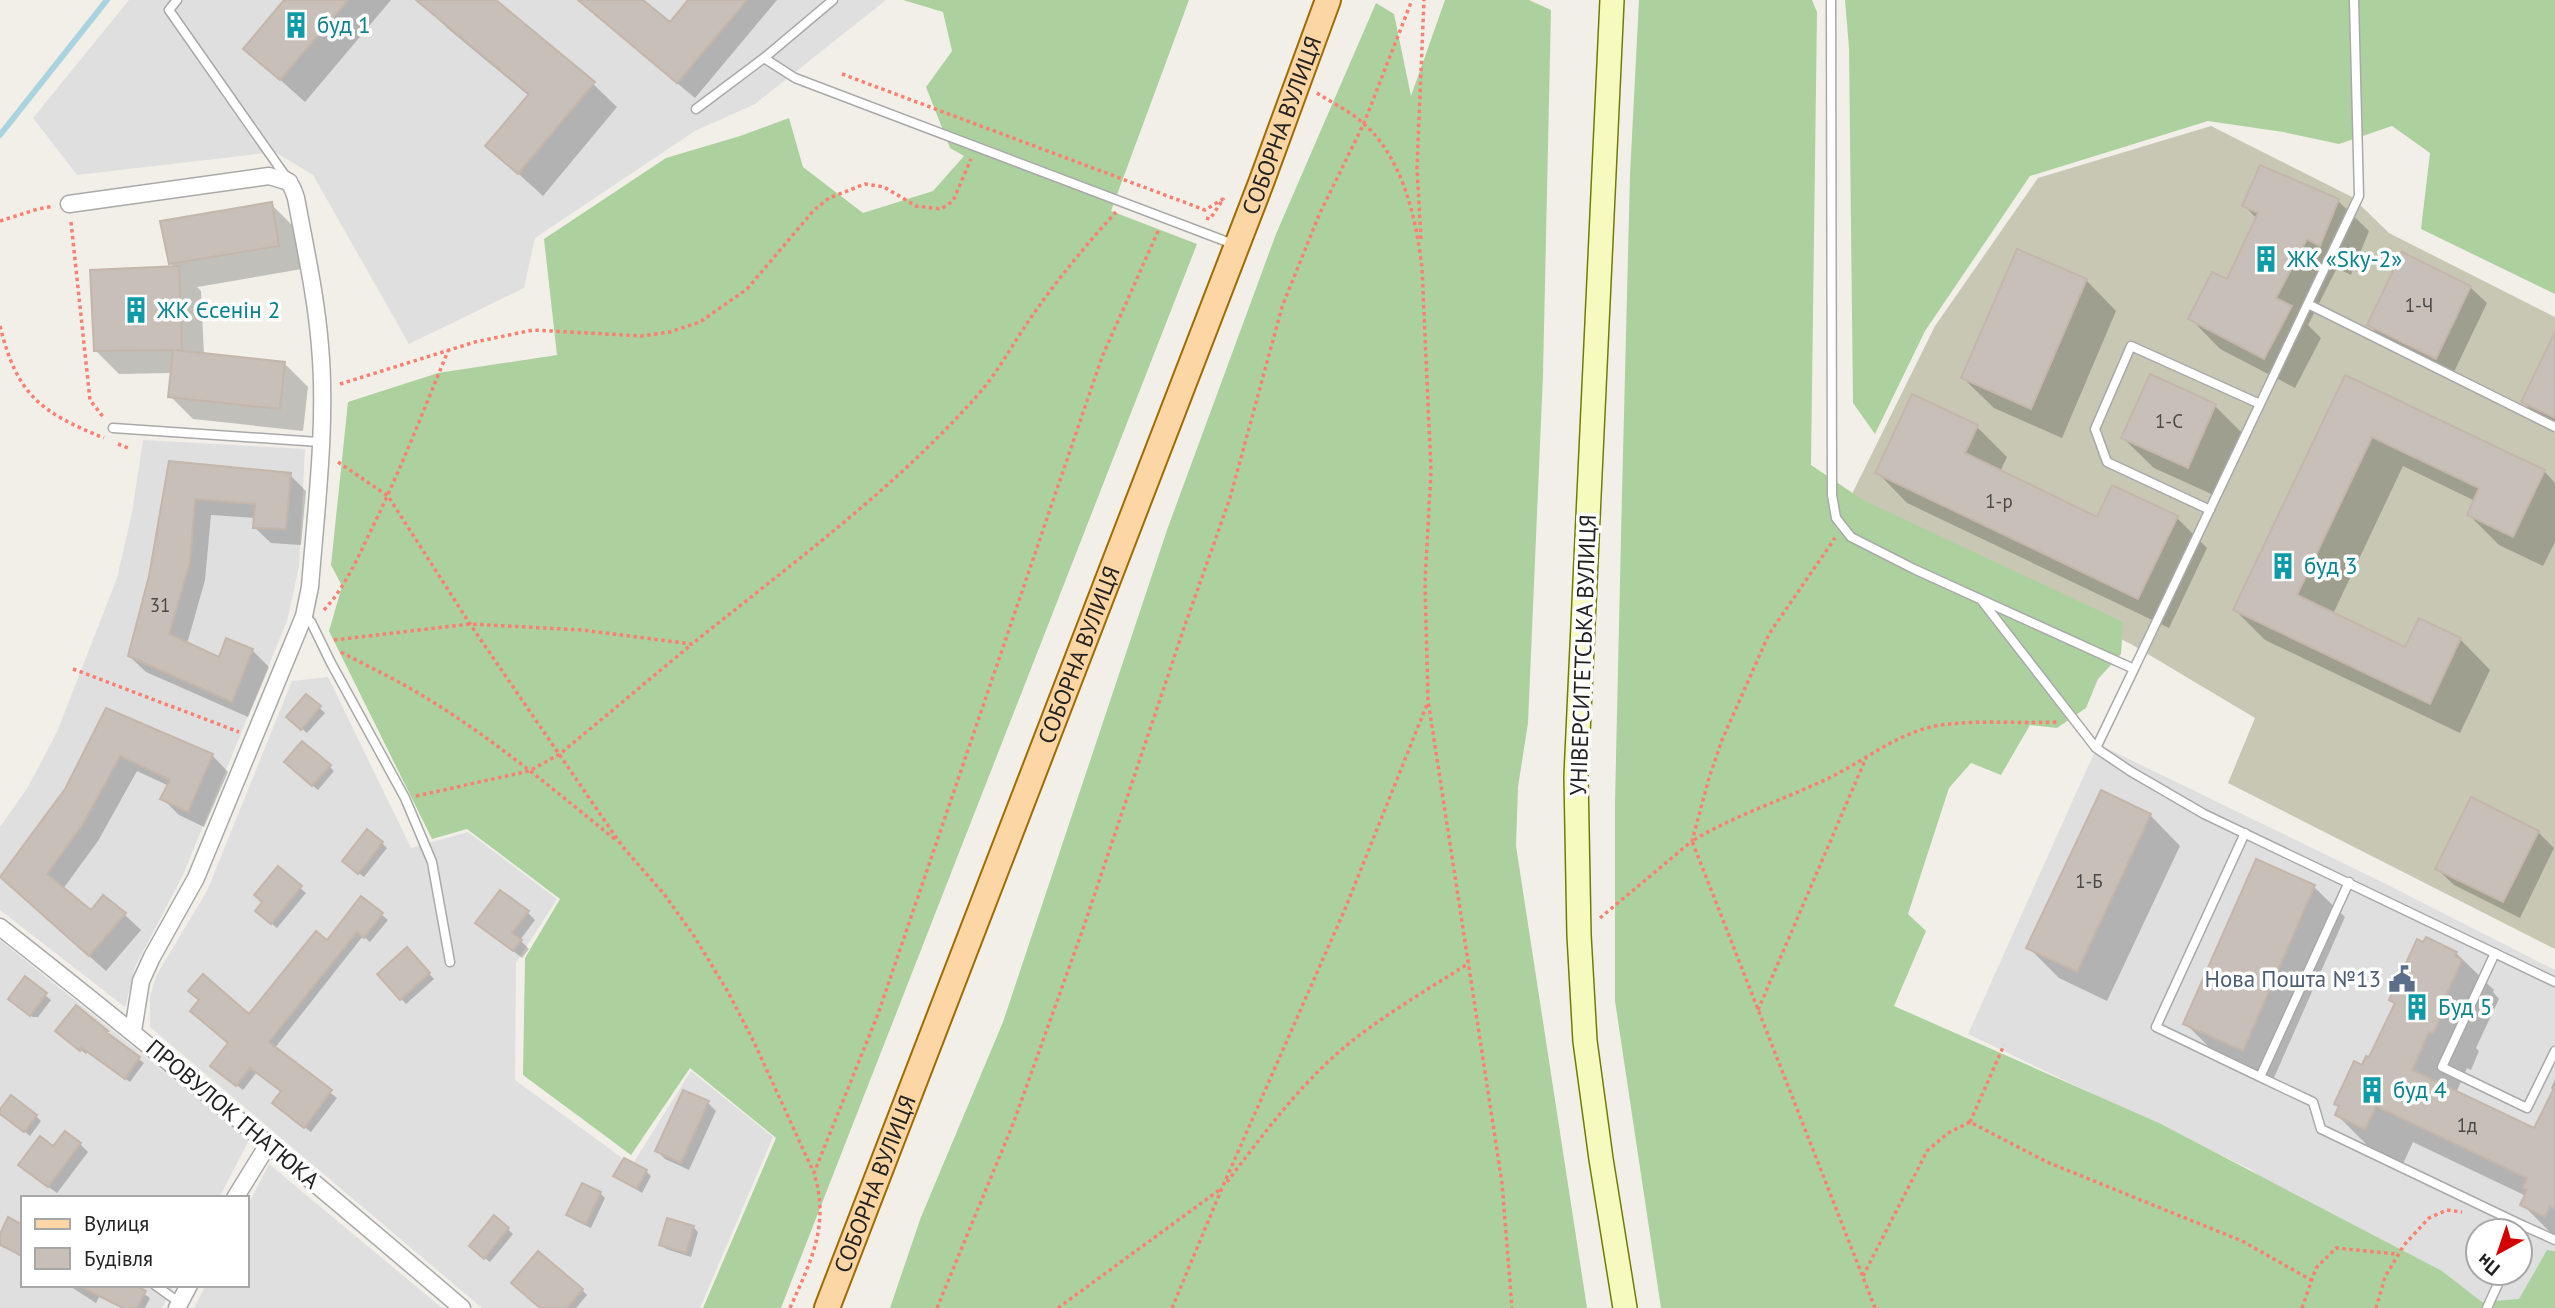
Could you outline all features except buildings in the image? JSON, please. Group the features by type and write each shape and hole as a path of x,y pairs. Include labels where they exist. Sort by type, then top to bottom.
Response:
{"main road":[{"name":"СОБОРНА ВУЛИЦЯ","path":"827,1308 1237,246 1328,0"},
{"name":"УНІВЕРСИТЕТСЬКА ВУЛИЦЯ","path":"1612,0 1576,776 1579,935 1585,1041 1625,1308"}],"street":[{"path":"69,204 269,176 289,182 296,198 316,302 322,391 308,619 254,738 196,878 141,981 133,1031"},
{"name":"ПРОВУЛОК ГНАТЮКА","path":"0,927 133,1031 269,1143 462,1308"},
{"path":"236,1196 269,1143"},
{"path":"179,1306 188,1287"}],"lane":[{"path":"177,0 169,10 289,182"},
{"path":"696,109 764,58 833,0"},
{"path":"1831,0 1832,495 1836,518 1851,537 1881,553 2134,669"},
{"path":"2096,748 2359,196 2354,0"},
{"path":"764,58 795,78 1237,246"},
{"path":"2308,304 2555,427"},
{"path":"2210,510 2107,462 2095,429 2131,346 2260,404"},
{"path":"113,428 319,446"},
{"path":"1979,598 2096,748 2130,772 2245,833 2555,982"},
{"path":"308,619 405,798 432,862 450,962"},
{"path":"2245,833 2156,1027 2312,1102 2321,1129 2505,1217"},
{"path":"2260,1077 2349,883"},
{"path":"2494,953 2442,1067 2527,1108 2555,1051"},
{"path":"2534,1231 2555,1240"},
{"path":"157,1287 179,1306"},
{"path":"2487,1308 2497,1287"}],"path":[{"path":"937,1308 1013,1124 1084,926 1230,498 1282,307 1319,215 1363,123 1412,0"},
{"path":"1424,0 1417,168 1431,470 1425,583 1428,700 1502,1183 1512,1308"},
{"path":"842,74 1205,210 1224,198"},
{"path":"1298,80 1363,123 1387,152 1405,188 1418,237 1422,268"},
{"path":"322,391 448,351 533,330 642,336 670,332 699,322 726,306 747,289 814,211 829,198 865,184 884,187 916,206 941,209 953,201 977,147"},
{"path":"405,798 530,771 560,754 869,502 926,450 978,395 1068,268 1125,203"},
{"path":"0,221 38,209 69,204 90,400 131,449 54,416 36,401 13,368 0,326"},
{"path":"814,1172 877,1014 1102,356 1165,218"},
{"path":"308,619 330,603 345,580 388,496 448,351"},
{"path":"319,446 388,496 470,624 622,846 664,894 729,992 814,1172 820,1197 819,1235 790,1308"},
{"path":"1843,529 1769,634 1722,740 1692,841 1875,1308"},
{"path":"321,642 470,624 582,630 692,644"},
{"path":"321,642 417,692 460,720 530,771 622,846"},
{"path":"73,669 254,738"},
{"path":"1172,1308 1345,909 1428,700"},
{"path":"1579,935 1692,841 1712,829 1832,776 1905,736 1937,726 1980,722 2074,721"},
{"path":"1758,1010 1867,757"},
{"path":"1058,1308 1222,1188 1266,1130 1314,1076 1342,1050 1396,1010 1469,963"},
{"path":"1863,1276 1927,1151 1948,1133 1970,1122 2004,1045"},
{"path":"1970,1122 2046,1162 2242,1241 2311,1280"},
{"path":"2376,1308 2385,1277 2397,1254 2429,1218 2447,1210 2474,1215 2495,1212"},
{"path":"2302,1308 2316,1268 2336,1248 2397,1254"}],"shaded area":[{"path":"129,0 886,0 755,104 695,131 535,238 524,288 409,344 313,175 275,152 77,175 33,118"},
{"path":"2211,126 2352,197 2389,233 2555,317 2555,949 2228,783 2255,718 2131,644 1847,504 1935,326 2038,178"},
{"path":"143,440 305,449 299,567 287,621 183,875 135,967 125,1007 0,910 0,827 28,787 57,732 117,578 132,513"},
{"path":"328,677 411,848 468,832 557,899 516,963 515,1080 632,1165 691,1071 773,1137 700,1308 482,1308 150,1027 150,997 156,976 207,891 292,681"},
{"path":"2098,744 2384,883 2555,970 2555,1308 2430,1308 2250,1169 1968,1034"},
{"path":"0,940 249,1140 220,1196 21,1196 21,1287 173,1287 162,1308 0,1308"},
{"path":"269,1164 442,1308 194,1308 205,1287 248,1287 248,1205"}],"green space":[{"path":"903,0 1189,0 1111,211 1197,244 781,1308 703,1308 776,1138 690,1068 631,1155 523,1075 525,958 560,899 467,829 432,839 329,631 342,586 331,565 348,402 438,373 557,355 544,239 666,158 789,118 803,167 863,213 933,191 964,156 950,148 926,87 952,51 943,12"},
{"path":"1445,0 1529,0 1551,10 1543,375 1528,723 1518,787 1516,846 1587,1308 890,1308 921,1217 1003,1022 1167,530 1276,234 1376,3 1394,14 1411,96"},
{"path":"1639,0 1812,0 1817,12 1811,465 1863,500 2123,622 2121,654 2098,679 2086,708 2057,728 2030,725 2001,775 1971,763 1949,788 1908,914 1926,931 1894,1006 2159,1123 2442,1271 2482,1302 2519,1299 2526,1287 2534,1287 2534,1273 2547,1250 2555,1251 2555,1308 1661,1308 1615,1001 1615,802 1630,175"},
{"path":"1845,0 2555,0 2555,294 2421,229 2430,153 2392,126 2339,144 2283,132 2208,121 2030,176 1925,331 1875,434 1853,403 1849,48"}],"waterway":[{"path":"0,135 107,0"}],"place":[{"name":"буд 1","path":"296,25"},
{"name":"ЖК «Sky-2»","path":"2266,259"},
{"name":"ЖК Єсенін 2","path":"136,310"},
{"name":"буд 3","path":"2283,566"},
{"name":"Нова Пошта №13","path":"2402,979"},
{"name":"Буд 5","path":"2417,1007"},
{"name":"буд 4","path":"2372,1090"}]}
